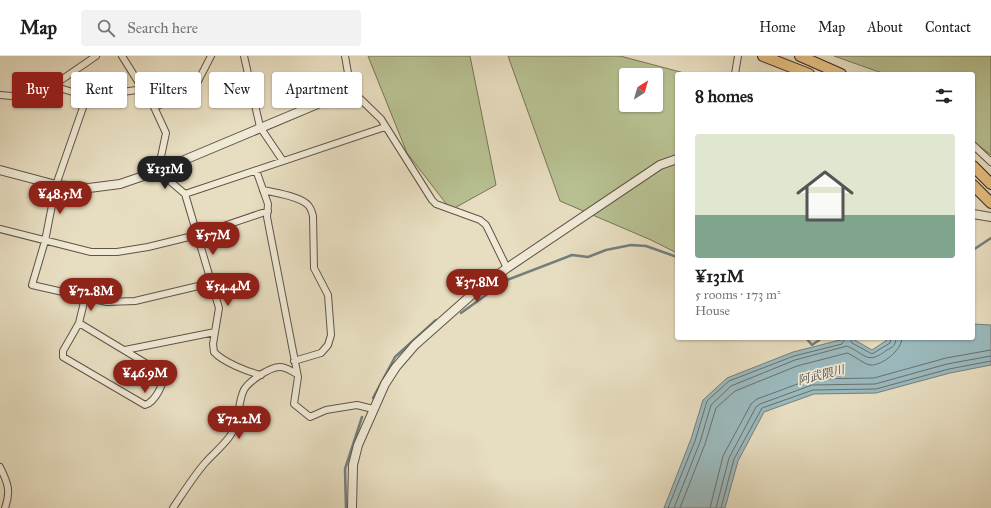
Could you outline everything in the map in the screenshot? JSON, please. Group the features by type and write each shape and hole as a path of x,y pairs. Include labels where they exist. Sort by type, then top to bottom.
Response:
{"main road":[{"path":"763,56 804,72"},
{"path":"800,56 836,72"},
{"path":"975,168 991,184"},
{"path":"975,187 991,203"}],"street":[{"path":"63,79 96,56"},
{"path":"122,56 135,76"},
{"path":"201,75 211,56"},
{"path":"244,56 260,127 283,161"},
{"path":"345,56 348,72"},
{"path":"735,72 738,56"},
{"path":"0,95 12,96"},
{"path":"362,101 381,119 432,200 436,204 480,220 486,225 507,268"},
{"path":"83,108 56,186 45,241 32,285 107,302 135,301 212,283"},
{"path":"154,108 166,133 158,171"},
{"path":"0,170 56,186 89,188 120,184 158,171 307,108"},
{"path":"185,194 385,127"},
{"path":"975,147 991,162"},
{"path":"352,508 353,465 358,445 373,409 396,367 415,345 477,290 507,268 660,166 675,160"},
{"path":"256,170 268,204 267,217 296,374 298,378 294,404 310,417 326,410 357,405 373,409"},
{"path":"158,171 185,194 219,308 213,344 215,354 252,373 261,375"},
{"path":"263,190 302,200 311,209 313,216 314,268 328,295 330,304 331,335 328,345 321,353 294,361"},
{"path":"0,229 91,252 117,252 197,234 268,211"},
{"path":"975,214 991,217"},
{"path":"79,323 162,372 164,377 158,392 147,404 145,405 63,357 63,351 79,323 85,298"},
{"path":"125,350 216,332"},
{"path":"173,508 205,464 231,435 236,427 242,393 245,388 261,375 274,368 287,368 296,374"},
{"path":"0,467 9,490 9,496 5,508"}],"green space":[{"path":"368,56 470,56 496,185 451,210 407,153"},
{"path":"508,56 620,56 680,72 675,72 675,252 651,240 560,201"},
{"path":"834,56 991,56 991,155 975,143 975,72 879,72"}],"water":[{"name":"阿武隈川","path":"975,324 991,325 991,365 950,373 876,393 814,394 764,412 738,461 725,508 664,508 691,439 703,400 727,378 793,352 840,340 854,340 872,350 887,340 975,340"}],"waterway":[{"path":"975,249 991,238"},
{"path":"461,313 507,280 572,255 588,257 606,250 631,245 646,246 675,256"},
{"path":"373,398 395,357 436,320"},
{"path":"808,340 812,345 819,340"},
{"path":"346,508 345,469 362,417"}]}
